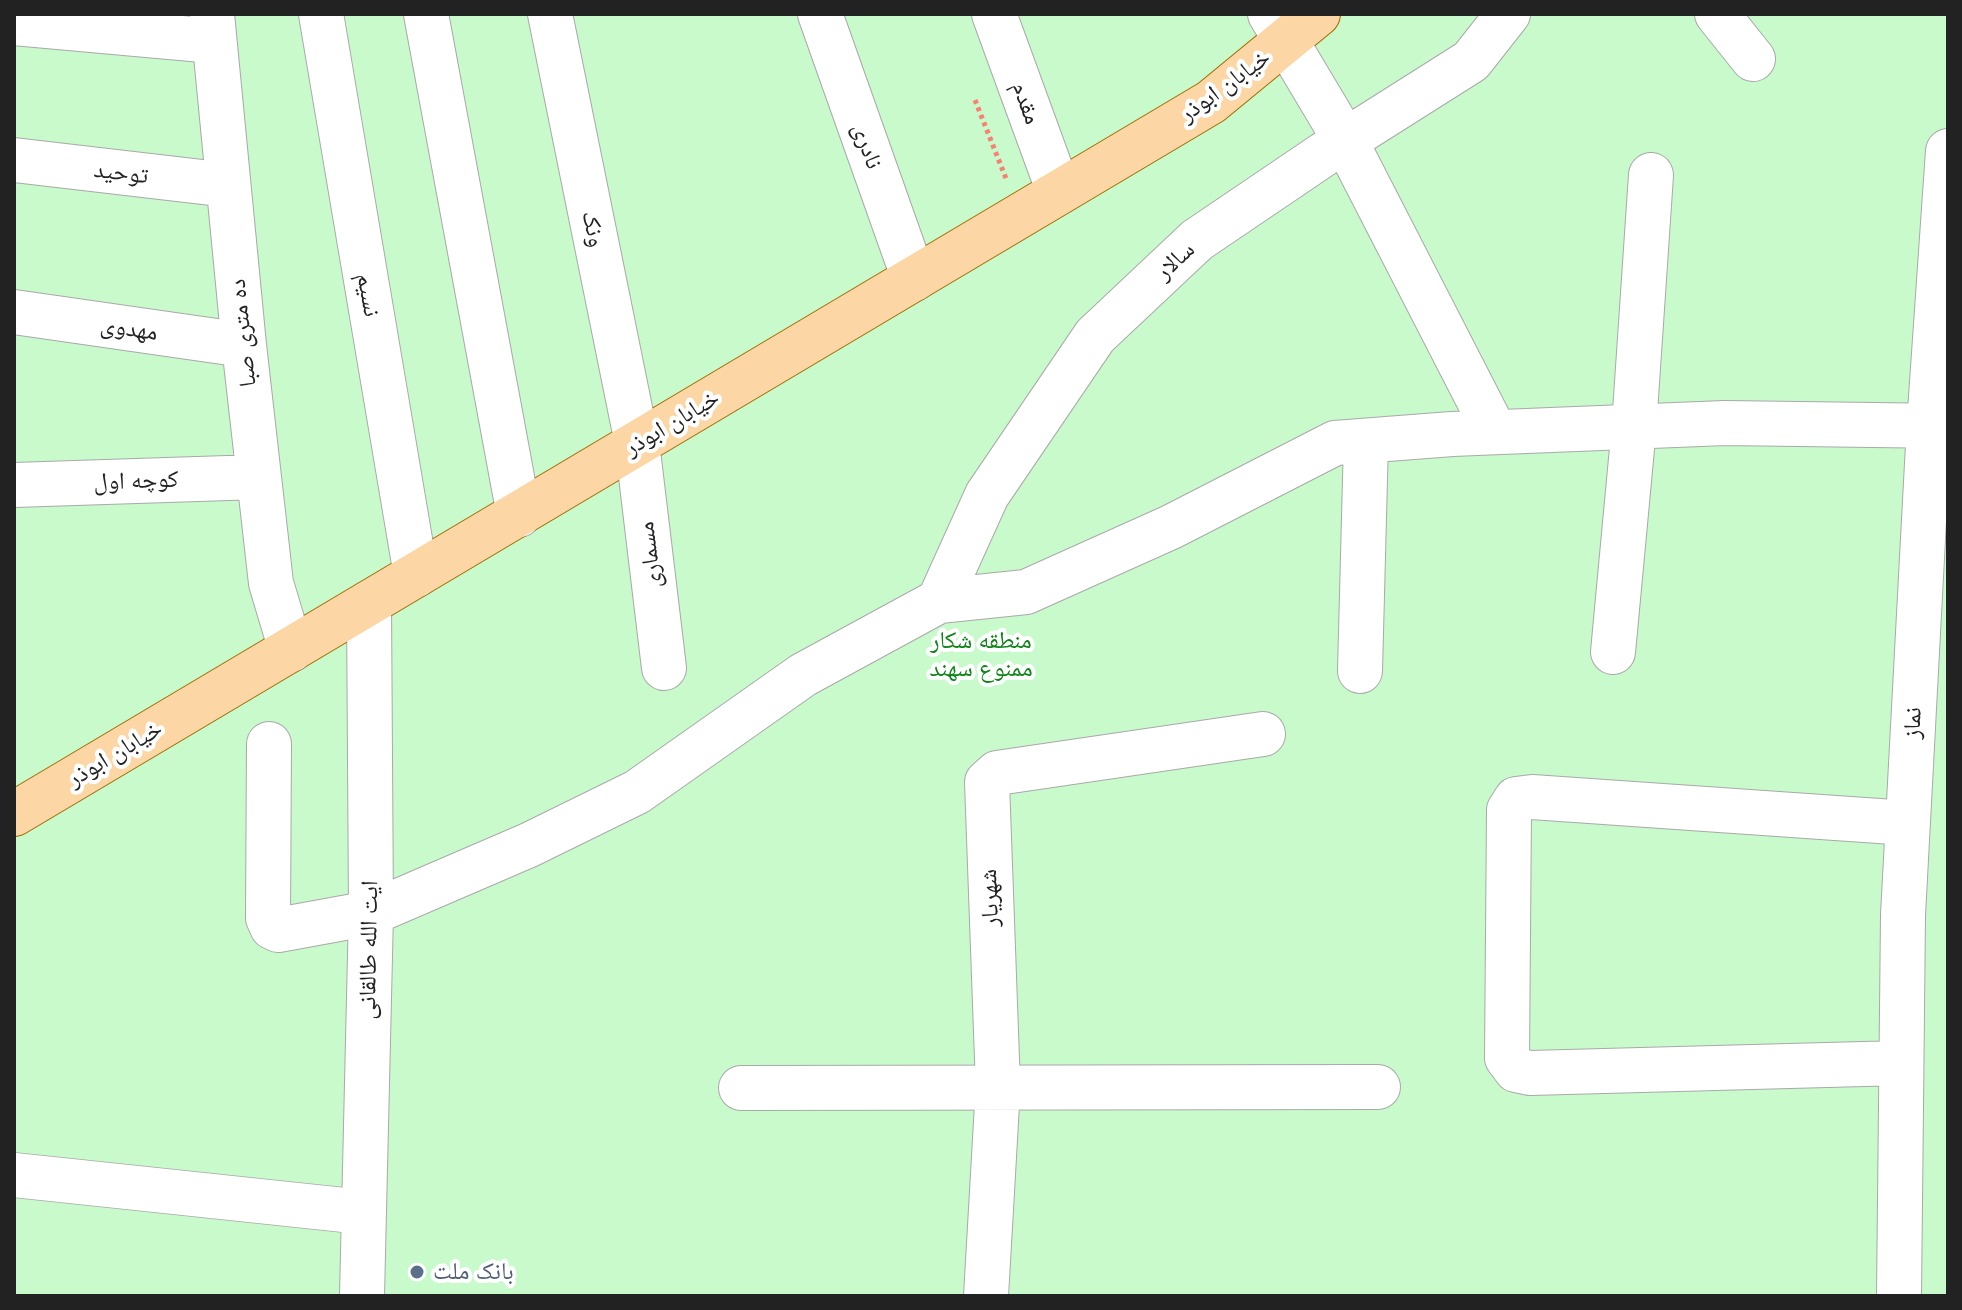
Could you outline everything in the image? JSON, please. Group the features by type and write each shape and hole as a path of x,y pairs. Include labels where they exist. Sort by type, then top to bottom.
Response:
{"main road":[{"name":"خیابان ابوذر","path":"14,814 1211,102 1291,23"}],"street":[{"name":"نسیم","path":"321,14 416,575"},
{"path":"426,14 519,515"},
{"name":"ونک","path":"550,14 637,443"},
{"name":"نادری","path":"820,14 914,279"},
{"name":"مقدم","path":"994,14 1059,192"},
{"name":"سالار","path":"939,601 987,495 1095,336 1197,240 1345,140 1471,61 1508,14"},
{"path":"1717,14 1753,59"},
{"path":"14,23 213,27"},
{"path":"1291,23 1345,140 1495,432"},
{"name":"ده متری صبا","path":"213,27 271,583 291,650"},
{"name":"نماز","path":"1899,1296 1901,1063 1908,823 1939,426 1948,151"},
{"name":"توحید","path":"14,160 228,185"},
{"path":"1613,652 1634,427 1651,175"},
{"name":"مهدوی","path":"14,312 244,345"},
{"path":"269,744 268,918 272,927 278,930 371,913 529,845 637,792 803,675 939,601 1026,592 1171,527 1335,443 1495,432 1725,423 1939,426"},
{"path":"1360,671 1366,441"},
{"name":"مسماری","path":"637,443 664,668"},
{"name":"کوچه اول","path":"14,485 259,477"},
{"name":"ایت الله طالقانی","path":"362,1296 371,913 369,603"},
{"name":"شهریار","path":"986,1296 998,1087 987,782 997,773 1263,734"},
{"path":"1901,1063 1530,1073 1516,1070 1507,1058 1509,810 1516,799 1532,797 1908,823"},
{"path":"741,1088 1378,1087"},
{"path":"14,1175 363,1212"}],"path":[{"path":"975,100 1020,215"}],"green space":[{"name":"منطقه شکار ممنوع سهند","path":"14,14 1948,14 1948,1296 14,1296"}],"place":[{"name":"بانک ملت","path":"417,1272"}]}
